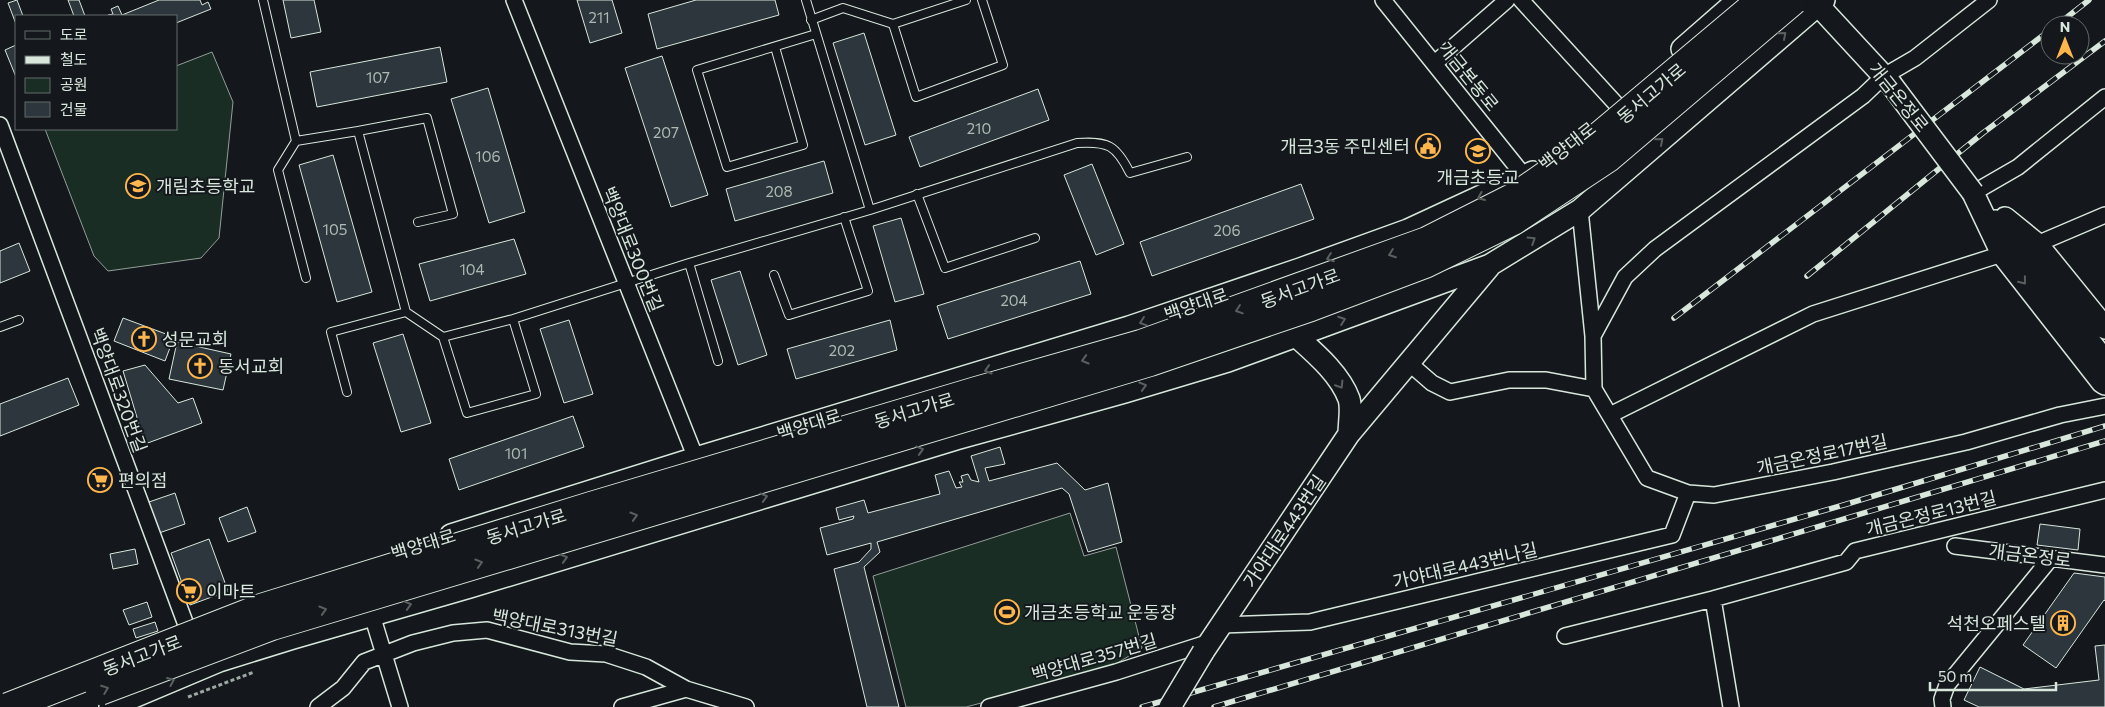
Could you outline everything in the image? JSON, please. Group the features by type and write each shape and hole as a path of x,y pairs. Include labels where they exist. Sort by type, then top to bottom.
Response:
{"highway":[{"name":"동서고가로","path":"8,707 260,608 638,492 1141,344 1427,241 1516,196 1585,148 1761,0"},
{"name":"동서고가로","path":"59,707 272,626 1150,362 1310,308 1425,264 1513,220 1608,158 1812,2"}],"main road":[{"name":"백양대로","path":"0,698 186,623 276,590 696,458 1128,327 1408,230 1525,177 1558,157 1738,0"},
{"name":"개금온정로","path":"1812,2 1888,80 1973,193 2105,361"},
{"path":"110,707 202,668 292,638 956,439 1144,386 1228,360 1490,265 1580,210 1812,2"},
{"name":"가야대로443번길","path":"1176,702 1211,640 1349,434 1490,265 1558,157"},
{"name":"개금온정로","path":"1973,193 2037,244 2105,328"},
{"name":"개금온정로","path":"1973,193 2002,254 2105,384"},
{"path":"1408,230 1444,283 1448,316"},
{"path":"1296,336 1316,354 1337,380 1349,400 1349,434"}],"street":[{"name":"백양대로300번길","path":"514,0 717,511"},
{"name":"개금본동로","path":"1383,0 1525,177"},
{"path":"1435,63 1507,0"},
{"path":"1521,0 1617,105"},
{"path":"1592,336 1624,277 1655,249 1862,96 1888,80 1989,0"},
{"path":"1973,193 2018,167 2105,97"},
{"name":"백양대로320번길","path":"0,125 202,668"},
{"name":"개금온정로17번길","path":"1580,210 1592,336 1594,389 1647,478 1688,493 1714,495 1833,472 1966,442 2060,416 2105,406"},
{"path":"2037,244 2105,215"},
{"path":"1610,415 1813,314 2002,254"},
{"path":"1409,363 1432,383 1450,392 1509,380 1546,380 1594,389"},
{"name":"개금온정로13번길","path":"1565,636 1714,599 1846,562 1855,551 2105,490"},
{"name":"가야대로443번나길","path":"1211,640 1310,622 1672,535 1688,493"},
{"name":"개금온정로","path":"1955,546 2105,565"},
{"path":"1943,707 1942,699 1947,685 2051,558"},
{"path":"1714,599 1731,707"},
{"path":"372,615 400,707"},
{"name":"백양대로313번길","path":"318,707 342,688 364,662 413,643 453,633 487,630 570,652 606,654 646,666 686,689"},
{"name":"백양대로357번길","path":"989,707 1116,672 1211,640"},
{"path":"622,707 686,689 746,707"}],"lane":[{"path":"263,0 296,141 278,170 306,278"},
{"path":"806,0 870,210"},
{"path":"811,20 843,8 893,24 966,0"},
{"path":"893,24 916,96 1004,65 982,0"},
{"path":"775,47 803,144 727,167 697,70 816,34"},
{"path":"296,141 427,118 453,214 418,222"},
{"path":"358,131 406,312 443,337 467,413 536,394 513,319"},
{"path":"443,337 513,319 626,282 870,210 1077,142 1108,144 1120,154 1130,173 1187,157"},
{"path":"917,194 945,268 1035,238"},
{"path":"774,275 790,315 868,292 844,217"},
{"path":"688,264 718,361"},
{"path":"347,392 331,332 406,312"},
{"path":"0,327 19,320"}],"green space":[{"name":"개림초등학교","path":"212,52 233,102 219,238 201,258 108,271 94,256 45,130 178,130 178,65"},
{"name":"개금초등학교 운동장","path":"1070,513 1084,556 1116,547 1142,648 1106,670 966,707 906,707 873,576"}],"building":[{"path":"17,0 23,15 15,15 15,21 8,3"},
{"path":"68,0 79,0 85,15 74,15"},
{"path":"159,0 200,0 202,5 208,2 211,9 178,22 178,15 122,15"},
{"path":"283,0 314,0 321,32 291,38"},
{"path":"577,0 612,0 622,33 590,43"},
{"path":"696,0 775,0 779,15 657,49 648,14"},
{"path":"118,6 122,15 108,15 113,14 111,9"},
{"path":"864,33 896,135 865,145 833,43"},
{"path":"15,45 15,75 5,50"},
{"path":"440,47 447,82 317,107 310,72"},
{"path":"662,56 708,195 671,207 625,68"},
{"path":"488,88 525,212 489,223 451,99"},
{"path":"1038,89 1049,120 920,167 909,137"},
{"path":"333,155 372,292 337,302 299,165"},
{"path":"824,161 833,193 735,221 726,189"},
{"path":"1092,164 1124,244 1096,255 1064,175"},
{"path":"1301,184 1314,219 1152,276 1140,242"},
{"path":"901,218 924,294 895,302 873,226"},
{"path":"514,239 526,274 430,301 419,264"},
{"path":"19,243 30,271 0,283 0,251"},
{"path":"1080,261 1091,294 948,339 937,306"},
{"path":"740,271 767,355 738,365 711,280"},
{"name":"성문교회","path":"123,318 174,337 165,361 114,341"},
{"path":"569,320 593,394 564,403 540,329"},
{"path":"890,320 897,350 796,379 787,349"},
{"path":"403,334 431,423 401,432 373,343"},
{"name":"동서교회","path":"177,342 231,354 223,390 169,379"},
{"path":"145,365 178,403 193,398 202,423 145,444 123,371"},
{"path":"68,378 79,405 0,436 0,404"},
{"path":"573,416 584,447 459,490 449,459"},
{"path":"1000,447 1005,464 985,468 989,481 1057,463 1085,490 1108,483 1122,542 1088,552 1069,494 1062,488 877,542 880,552 864,567 899,707 867,707 834,569 859,562 871,549 871,543 827,555 820,528 853,519 854,516 839,520 836,508 864,500 868,513 940,494 935,475 949,471 956,488 962,487 959,482 963,482 961,476 968,474 971,480 979,482 971,456"},
{"path":"175,493 185,524 159,533 149,502"},
{"path":"247,507 256,532 228,542 219,518"},
{"path":"2040,524 2080,529 2078,550 2037,545"},
{"path":"209,539 228,591 190,605 171,553"},
{"path":"135,549 138,564 113,569 110,554"},
{"name":"석천오페스텔","path":"2074,573 2105,577 2105,601 2056,668 2023,645"},
{"path":"147,602 152,617 129,625 123,610"},
{"path":"155,622 158,631 136,638 133,629"},
{"path":"2105,645 2105,707 1979,707 1964,700 1980,667 2024,689 2099,680 2095,646"}],"railway":[{"path":"2070,15 2089,0"},
{"path":"1674,318 2040,38"},
{"path":"1807,276 1983,133 2105,41"},
{"path":"1142,707 1847,504 2105,426"},
{"path":"1214,707 2105,441"}],"place":[{"name":"개금3동 주민센터","path":"1428,146"},
{"name":"개금초등교","path":"1478,151"},
{"name":"개림초등학교","path":"138,186"},
{"name":"성문교회","path":"144,339"},
{"name":"동서교회","path":"200,366"},
{"name":"편의점","path":"100,480"},
{"name":"이마트","path":"189,591"},
{"name":"개금초등학교 운동장","path":"1007,612"},
{"name":"석천오페스텔","path":"2063,623"}]}
